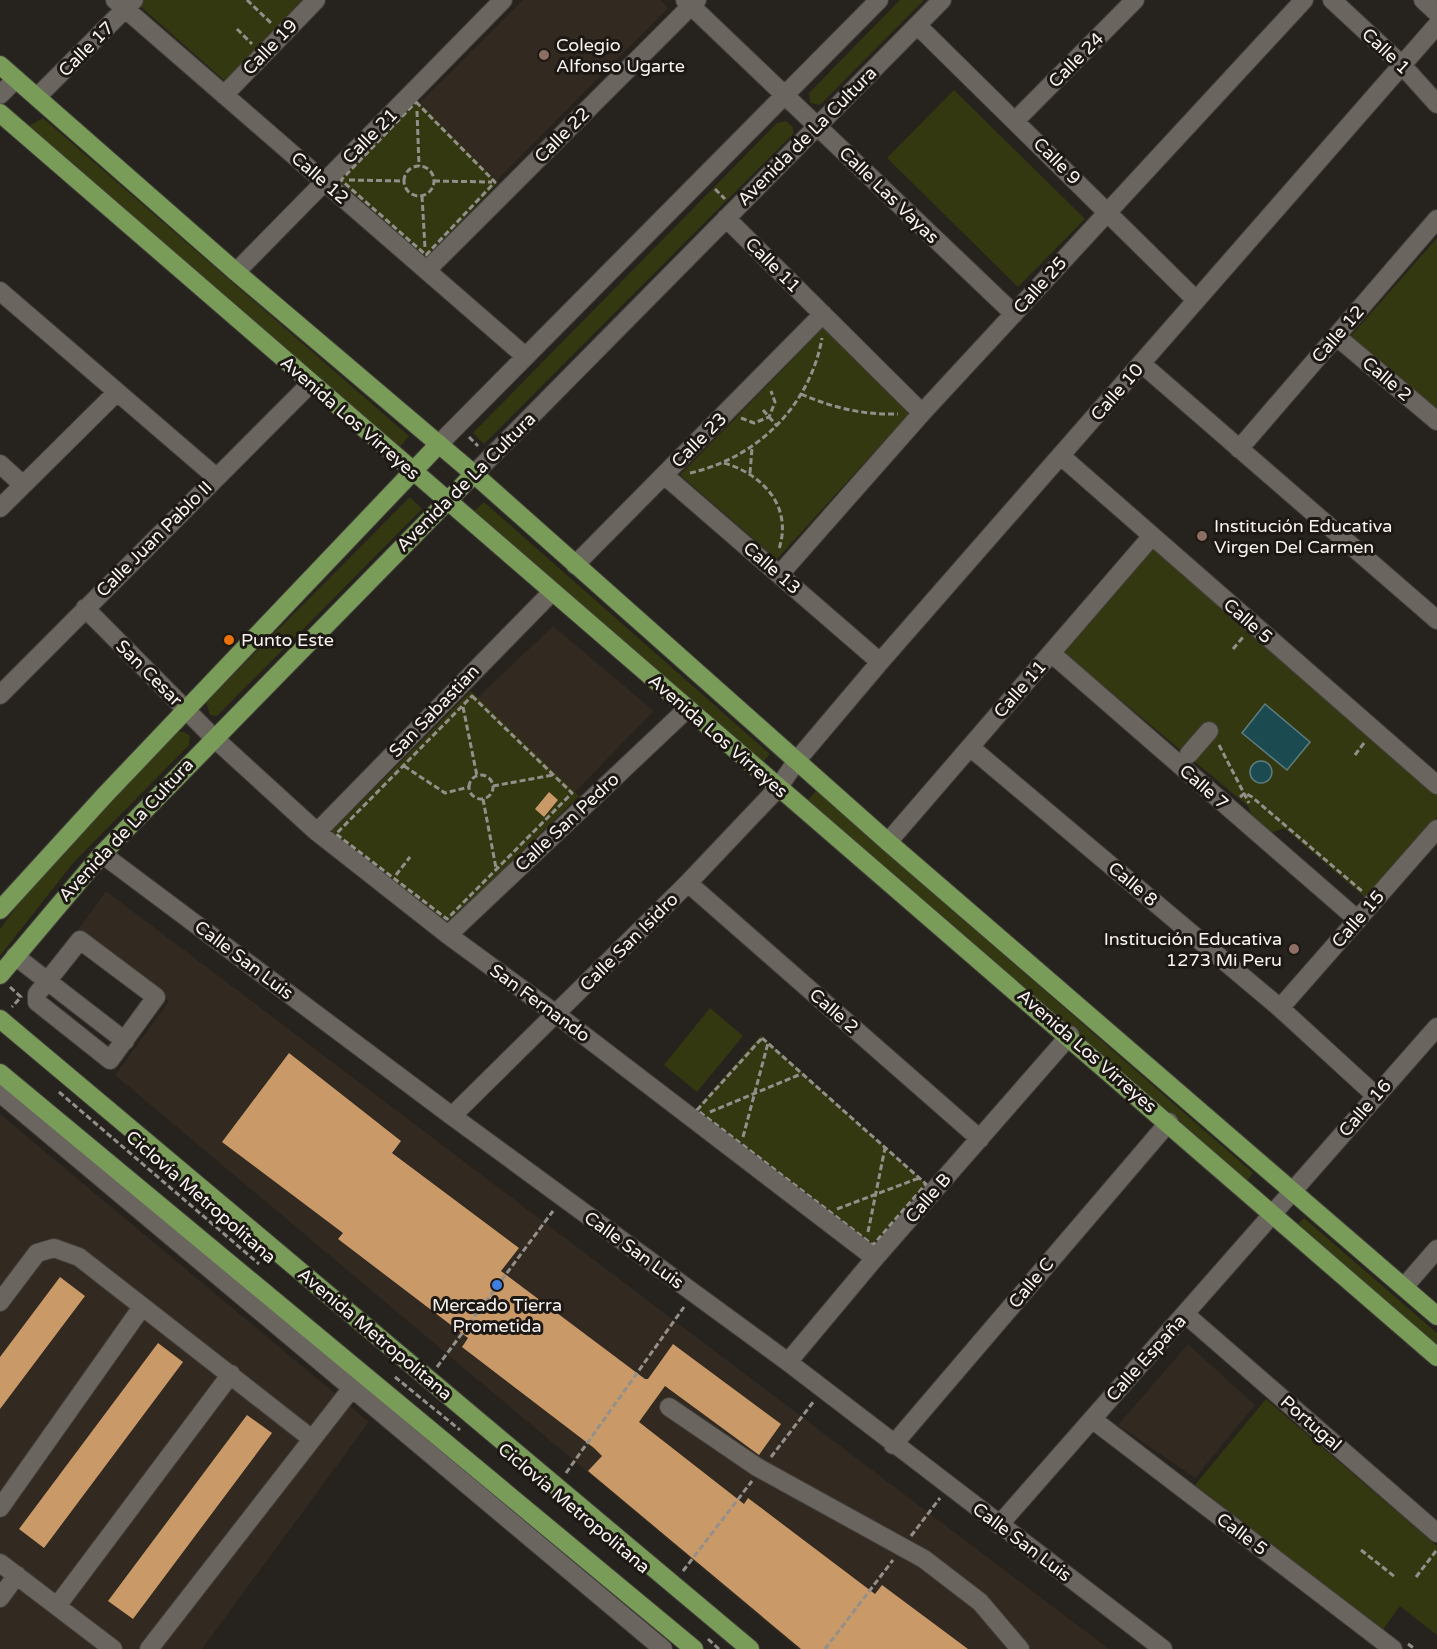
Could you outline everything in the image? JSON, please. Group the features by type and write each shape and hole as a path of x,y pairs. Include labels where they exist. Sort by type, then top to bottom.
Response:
{"main road":[{"name":"Avenida Los Virreyes","path":"0,65 236,272 474,474 798,759 888,842 1295,1191 1437,1316"},
{"name":"Avenida Los Virreyes","path":"0,113 778,788 1070,1035 1437,1357"},
{"name":"Avenida de La Cultura","path":"0,910 105,795 439,444"},
{"name":"Avenida de La Cultura","path":"5,981 15,956 102,854 213,737 474,474"},
{"name":"Avenida Metropolitana","path":"6,1014 428,1378 750,1649"},
{"path":"0,1073 698,1642"}],"street":[{"name":"Calle 19","path":"224,95 316,0"},
{"name":"Calle 21","path":"236,272 333,181 503,0"},
{"name":"Avenida de La Cultura","path":"439,444 879,0"},
{"name":"Avenida de La Cultura","path":"474,474 942,0"},
{"name":"Calle 24","path":"1017,120 1135,0"},
{"name":"Calle 25","path":"780,574 914,413 1014,314 1304,0"},
{"name":"Calle 1","path":"1332,0 1401,64 1437,104"},
{"path":"1423,0 1437,13"},
{"name":"Calle Las Vayas","path":"691,2 784,96 1014,314"},
{"name":"Calle 22","path":"426,263 500,187 691,2"},
{"name":"Calle 12","path":"125,3 224,95 333,181 426,263 525,356"},
{"name":"Calle 17","path":"37,97 125,3"},
{"name":"Calle 9","path":"917,25 1017,120 1195,299"},
{"name":"Calle 10","path":"798,759 880,662 1142,364 1195,299 1437,25"},
{"path":"0,95 16,80"},
{"name":"Calle 11","path":"730,213 914,413"},
{"name":"Calle 12","path":"1239,449 1437,219"},
{"path":"0,291 216,477"},
{"name":"Calle 23","path":"575,565 823,314"},
{"name":"Calle 2","path":"1336,336 1437,421"},
{"path":"1142,364 1437,620"},
{"name":"Calle Juan Pablo II","path":"0,695 310,384"},
{"path":"0,508 117,392"},
{"name":"Calle 5","path":"1061,456 1437,785"},
{"path":"0,464 23,484"},
{"name":"Calle 13","path":"664,475 880,662"},
{"name":"Calle 11","path":"888,842 1152,536"},
{"name":"San Sabastian","path":"317,832 552,592"},
{"name":"San Cesar","path":"85,608 213,737"},
{"name":"Calle 7","path":"1051,653 1358,920"},
{"name":"Calle San Pedro","path":"448,935 687,709"},
{"path":"1189,754 1209,732"},
{"name":"San Fernando","path":"213,737 317,832 448,935 698,1116 874,1258"},
{"name":"Calle 8","path":"970,747 1280,1008 1376,1095"},
{"name":"Calle San Isidro","path":"452,1116 688,884 778,788 798,759"},
{"name":"Calle 15","path":"1280,1008 1437,829"},
{"name":"Calle San Luis","path":"102,854 452,1116 788,1362 893,1445 1163,1649"},
{"name":"Calle 2","path":"688,884 980,1139"},
{"path":"80,940 156,997 110,1060 37,1002 37,994 47,981 80,940"},
{"path":"15,956 125,1041"},
{"name":"Calle 16","path":"1295,1191 1437,1027"},
{"name":"Calle B","path":"788,1362 874,1258 1070,1035"},
{"path":"0,1093 663,1649"},
{"name":"Calle C","path":"893,1445 1168,1122"},
{"name":"Calle España","path":"999,1526 1295,1191"},
{"path":"0,1302 37,1253 54,1248 79,1257 312,1439"},
{"path":"1404,1287 1437,1250"},
{"path":"0,1508 142,1307"},
{"name":"Portugal","path":"1185,1314 1436,1542"},
{"path":"57,1606 231,1374"},
{"path":"149,1649 352,1388"},
{"path":"669,1407 761,1469 924,1559 980,1602 1020,1649"},
{"name":"Calle 5","path":"1092,1419 1393,1649"},
{"path":"0,1563 113,1649"},
{"path":"0,1598 16,1575"}],"path":[{"path":"247,0 275,27"},
{"path":"237,29 256,47"},
{"path":"333,181 416,102"},
{"path":"416,102 500,187"},
{"path":"416,102 419,166"},
{"path":"419,166 430,171 434,181 432,189 422,196 412,194 404,181 408,171 419,166"},
{"path":"703,178 730,213"},
{"path":"333,181 404,181"},
{"path":"333,181 426,263"},
{"path":"434,181 500,187"},
{"path":"426,263 500,187"},
{"path":"422,196 426,263"},
{"path":"690,466 682,475 723,463 752,447 777,426 801,394 816,364 824,331 816,339"},
{"path":"746,410 739,417 746,422 754,423 769,417 775,402 768,387"},
{"path":"801,394 852,411 914,413"},
{"path":"897,405 914,413"},
{"path":"763,410 777,426"},
{"path":"898,422 914,413"},
{"path":"469,437 482,450"},
{"path":"750,472 752,447"},
{"path":"723,463 750,472 763,482 776,502 783,525 776,556 784,548"},
{"path":"1233,649 1247,632"},
{"path":"472,696 572,793 447,919 336,834 463,705 472,696"},
{"path":"463,705 477,776"},
{"path":"1209,732 1218,742 1252,811"},
{"path":"1355,754 1369,737"},
{"path":"404,765 445,793 469,788"},
{"path":"493,786 554,775"},
{"path":"477,776 488,777 493,786 492,793 483,799"},
{"path":"477,776 470,783 469,788 473,796 483,799"},
{"path":"1245,793 1367,896"},
{"path":"483,799 496,869"},
{"path":"1277,828 1285,825"},
{"path":"394,878 410,857"},
{"path":"5,981 21,997 6,1014"},
{"path":"698,1116 762,1038 926,1184"},
{"path":"741,1143 768,1043"},
{"path":"698,1116 801,1073"},
{"name":"Ciclovía Metropolitana","path":"55,1089 261,1266"},
{"path":"866,1240 885,1148"},
{"path":"830,1212 919,1178"},
{"path":"428,1378 563,1198"},
{"path":"556,1486 694,1293"},
{"path":"389,1372 463,1432"},
{"path":"673,1584 823,1390"},
{"path":"825,1649 948,1487"},
{"path":"1416,1577 1436,1542"},
{"path":"1361,1550 1395,1577"},
{"path":"698,1642 719,1649"}],"shaded area":[{"name":"Colegio Alfonso Ugarte","path":"523,0 660,0 668,8 496,181 419,103"},
{"path":"553,626 654,711 574,793 477,698"},
{"name":"Mercado Tierra Prometida","path":"106,891 1109,1649 798,1649 115,1075 169,1001 77,931"},
{"path":"0,1114 369,1422 202,1649 0,1649"},
{"path":"1188,1344 1255,1405 1195,1478 1118,1425"}],"green space":[{"path":"145,0 306,0 226,82 140,6"},
{"path":"900,0 924,0 820,105 810,103 809,93"},
{"path":"954,90 1085,219 1018,287 887,158"},
{"path":"416,99 498,183 426,258 338,180"},
{"path":"43,118 409,436 397,450 25,128"},
{"path":"786,121 792,126 794,133 484,444 473,433 777,123"},
{"path":"1437,238 1437,415 1349,338"},
{"path":"823,328 909,414 777,559 680,475"},
{"path":"410,497 422,509 217,716 210,715 206,702"},
{"path":"484,502 770,754 761,764 471,514"},
{"path":"1154,548 1437,792 1437,817 1368,900 1284,828 1268,834 1254,822 1248,806 1064,653"},
{"path":"471,691 579,796 446,925 331,832"},
{"path":"178,732 184,732 190,736 189,745 73,863 0,956 0,929 51,860"},
{"path":"816,791 1253,1173 1244,1184 805,803"},
{"path":"710,1008 743,1036 697,1092 664,1065"},
{"path":"761,1035 931,1188 871,1249 695,1110"},
{"path":"1304,1218 1437,1333 1437,1350 1294,1228"},
{"path":"1266,1399 1437,1546 1437,1635 1400,1606 1382,1631 1195,1485"}],"water":[{"path":"1265,704 1310,742 1287,770 1242,733"},
{"path":"1261,761 1269,764 1272,772 1269,780 1261,783 1253,780 1250,772 1253,764"}],"building":[{"path":"549,792 558,800 544,817 535,809"},
{"path":"289,1053 401,1141 392,1153 519,1248 501,1271 645,1379 648,1379 673,1344 781,1424 759,1455 665,1386 639,1422 744,1504 748,1498 875,1594 882,1585 968,1649 801,1649 588,1471 602,1456 594,1448 462,1347 468,1338 338,1239 343,1233 222,1142"},
{"path":"60,1277 85,1296 0,1409 0,1357"},
{"path":"158,1343 183,1362 44,1548 19,1529"},
{"path":"247,1415 272,1433 133,1619 108,1601"}],"place":[{"name":"Colegio Alfonso Ugarte","path":"544,55"},
{"name":"Institución Educativa Virgen Del Carmen","path":"1202,536"},
{"name":"Punto Este","path":"229,640"},
{"name":"Institución Educativa 1273 Mi Peru","path":"1294,949"},
{"name":"Mercado Tierra Prometida","path":"497,1285"}]}
